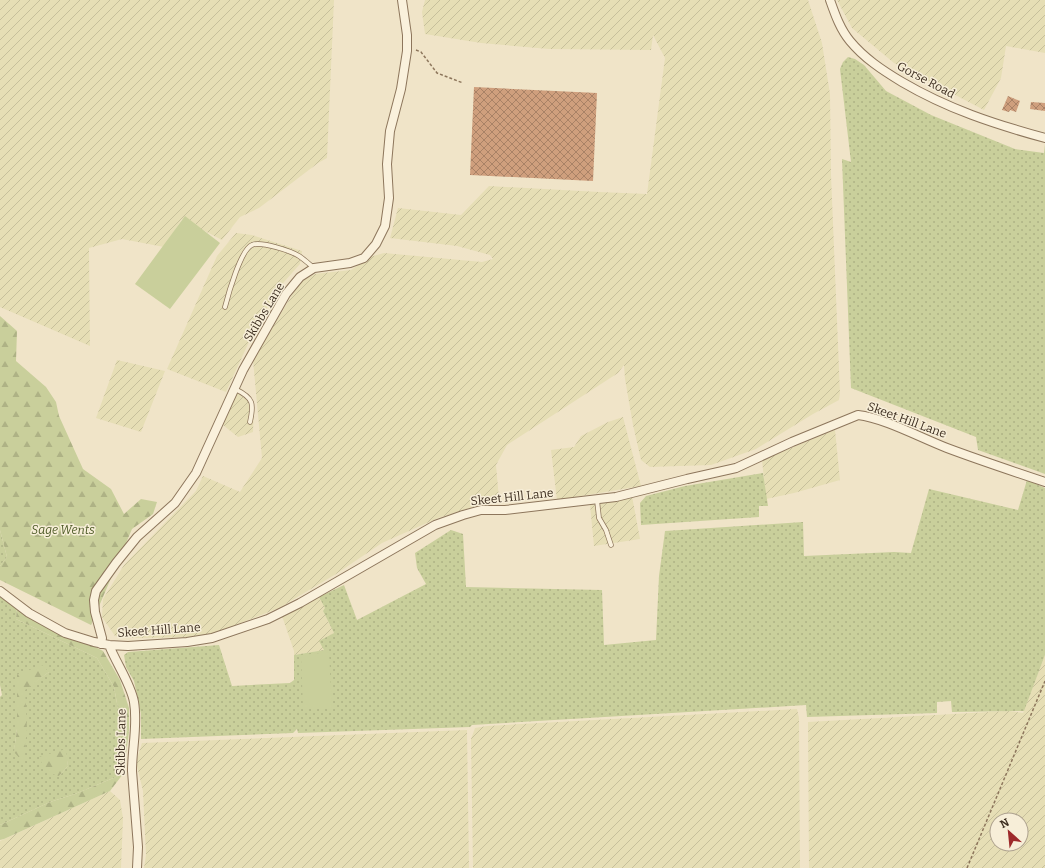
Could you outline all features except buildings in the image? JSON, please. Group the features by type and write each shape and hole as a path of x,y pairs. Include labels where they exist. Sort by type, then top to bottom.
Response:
{"street":[{"name":"Skibbs Lane","path":"137,868 138,847 132,771 135,728 134,701 102,638 95,612 94,600 96,592 116,563 137,537 174,503 190,483 236,389 243,370 286,294 300,277 314,268 350,263 364,258 376,244 385,226 389,198 387,164 390,131 401,89 406,51 407,34 402,0"},
{"name":"Gorse Road","path":"830,0 838,22 850,41 876,67 922,94 971,116 1045,138"},
{"name":"Skeet Hill Lane","path":"0,591 29,613 65,633 83,640 105,645 128,646 212,638 268,619 338,582 435,525 462,515 481,510 505,510 616,497 736,468 792,442 858,415 887,423 947,448 1045,482"}],"lane":[{"path":"225,306 228,293 239,265 246,251 252,245 267,245 298,256 314,268"},
{"path":"236,389 245,394 250,400 253,409 250,422"},
{"path":"597,500 599,518 606,530 611,545"}],"path":[{"path":"406,51 413,48 421,52 437,73 463,83"},
{"path":"967,868 1045,681"}],"shaded area":[{"path":"0,0 334,0 327,158 318,163 259,208 240,217 222,240 182,219 164,247 122,239 89,248 90,346 0,307"},
{"path":"425,0 808,0 822,43 830,94 831,175 840,393 839,400 756,449 711,465 650,467 641,460 633,425 624,365 618,373 507,445 496,465 499,499 438,518 382,543 336,574 279,608 204,637 132,638 115,636 102,617 103,599 124,565 196,491 203,476 240,492 262,458 253,360 300,282 315,274 351,270 370,257 384,253 482,262 493,259 490,255 457,246 390,238 398,208 461,215 489,186 647,194 665,58 653,35 651,50 549,49 481,43 425,34 422,12"},
{"path":"837,0 1045,0 1045,53 1006,46 1001,78 984,110 894,63 852,28"},
{"path":"236,233 252,235 302,251 300,264 276,291 248,344 226,392 167,369 217,256"},
{"path":"117,360 165,371 141,432 96,418"},
{"path":"239,387 250,396 254,404 253,432 238,437 223,425"},
{"path":"623,417 641,486 557,500 551,450 574,447 581,436 608,422"},
{"path":"835,430 840,480 766,499 762,460"},
{"path":"632,496 640,539 594,546 590,505"},
{"path":"319,597 326,609 323,611 334,633 325,650 294,655 282,616"},
{"path":"1045,655 1045,868 809,868 808,722 1008,711 1023,713"},
{"path":"797,709 799,718 800,868 473,868 471,739 475,728 487,726"},
{"path":"467,730 469,868 144,868 146,855 143,791 136,762 142,743"},
{"path":"110,791 120,800 123,818 121,868 0,868 0,841"}],"green space":[{"path":"848,57 855,59 864,65 886,91 931,115 1015,149 1044,153 1045,144 1045,474 978,450 976,437 851,388 842,159 851,162 840,69 843,62"},
{"path":"185,216 220,243 170,309 135,284"},
{"name":"Sage Wents","path":"0,316 17,331 16,361 46,387 56,402 59,416 83,469 111,489 124,514 141,499 157,502 153,514 132,529 91,625 0,580 0,566 7,557 0,530"},
{"path":"763,473 768,506 759,506 759,517 641,525 640,503 646,496 685,486"},
{"path":"1027,480 1045,488 1045,655 1024,711 952,712 951,701 937,702 937,713 807,717 806,705 472,725 470,727 298,733 297,729 293,733 141,739 141,714 134,681 126,667 124,655 128,652 219,645 232,686 290,683 294,680 294,655 324,650 319,641 334,633 323,611 325,608 319,597 344,585 357,620 426,584 417,568 415,553 451,530 463,534 466,587 602,590 604,645 656,640 659,576 665,531 803,522 804,556 894,552 911,553 929,489 1018,510"},
{"path":"0,530 7,557 0,566"},
{"path":"0,596 17,606 16,619 97,658 114,687 121,725 129,732 123,774 75,794 50,802 0,825 0,697 2,695 0,685","holes":["49,672 25,689 14,752 17,729 17,675","65,749 68,766 59,776"]},
{"path":"17,606 103,651 120,680 129,708 129,732 121,725 114,687 97,658 16,619"},
{"path":"329,652 332,709 303,709 301,655"},
{"path":"42,665 49,672 25,690 27,729 23,762 14,752 17,729 17,675"},
{"path":"66,749 68,766 59,776 46,772 39,757"},
{"path":"123,774 110,791 0,840 0,825 50,802 75,794"}]}
